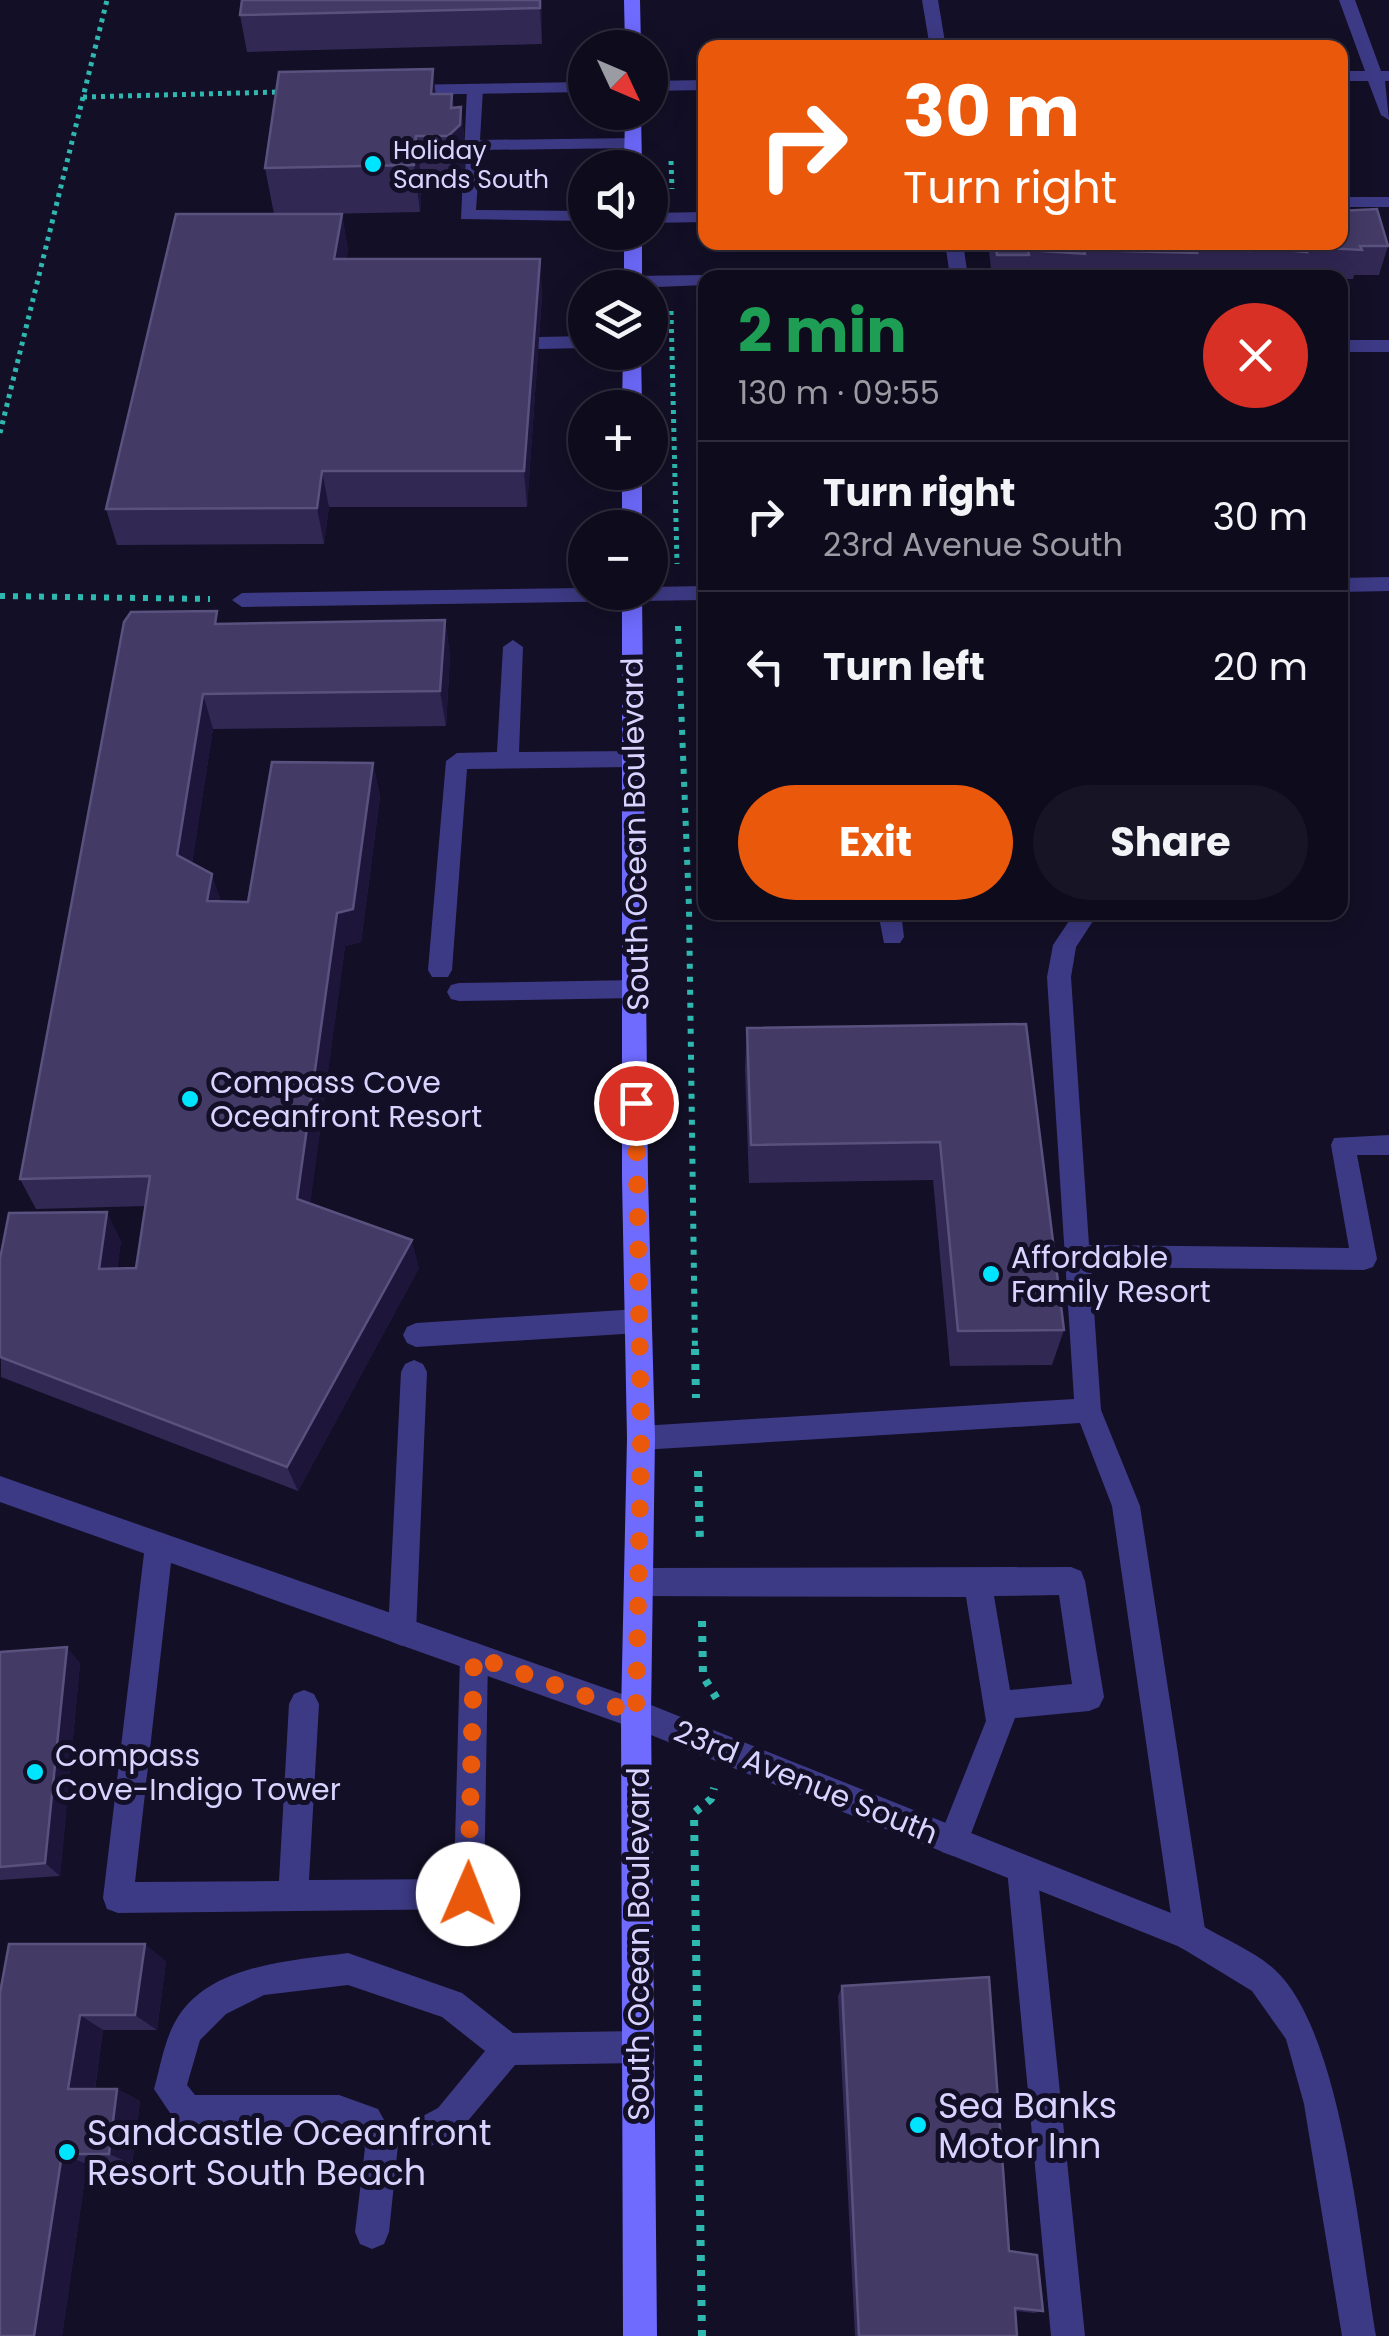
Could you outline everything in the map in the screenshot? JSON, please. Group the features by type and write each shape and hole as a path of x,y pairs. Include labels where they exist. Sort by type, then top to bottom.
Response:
{"main road":[{"path":"632,0 632,30"},
{"path":"633,130 633,150"},
{"name":"South Ocean Boulevard","path":"632,610 635,1179 641,1438 636,1714 640,2336"}],"street":[{"path":"930,0 937,40"},
{"path":"1347,0 1382,76 1389,115"},
{"path":"1348,76 1382,76"},
{"path":"670,86 698,85"},
{"path":"380,90 568,87"},
{"path":"475,88 467,215 568,216"},
{"path":"472,145 633,143"},
{"path":"1348,202 1389,202"},
{"path":"668,218 698,218"},
{"path":"668,281 698,280"},
{"path":"539,343 568,342"},
{"path":"1348,346 1389,346"},
{"path":"1348,585 1389,584"},
{"path":"668,594 698,593"},
{"path":"242,600 568,594"},
{"path":"508,760 513,646"},
{"path":"440,970 458,761 633,759"},
{"path":"890,920 892,937"},
{"path":"1083,920 1065,946 1059,977 1088,1410 1126,1506 1190,1936"},
{"path":"459,992 637,989"},
{"path":"1077,1256 1376,1259 1343,1145 1389,1146"},
{"path":"416,1336 638,1321"},
{"path":"402,1632 414,1372"},
{"path":"641,1438 1088,1410"},
{"name":"23rd Avenue South","path":"0,1489 724,1748 1190,1936 1263,1980 1300,2031 1306,2049 1320,2104 1359,2336"},
{"path":"159,1545 118,1898 468,1894 474,1656"},
{"path":"639,1582 1071,1580 1089,1697 998,1705"},
{"path":"953,1841 1001,1721 978,1583"},
{"path":"293,1896 304,1704"},
{"path":"1022,1869 1068,2336"},
{"path":"372,2232 382,2145 367,2120 339,2112 186,2111 170,2089 187,2031 215,2003 262,1980 348,1970 451,2004 508,2050 638,2047"},
{"path":"431,2130 449,2119 508,2050"}],"path":[{"path":"0,433 108,0"},
{"path":"670,86 673,218"},
{"path":"84,97 282,92"},
{"path":"672,281 703,1676 728,1726 711,1798 694,1813 702,2336"},
{"path":"0,596 242,600"}],"building":[{"path":"242,0 540,0 540,8 240,15"},
{"path":"433,69 431,94 452,94 451,108 461,107 460,125 448,136 416,136 414,165 265,168 279,72"},
{"path":"1377,209 1388,246 1348,249 1348,211"},
{"path":"176,214 342,214 334,259 540,259 524,471 322,471 317,508 106,509"},
{"path":"996,250 1028,250 1029,255 997,255"},
{"path":"1028,250 1084,250 1085,254"},
{"path":"1084,250 1196,250 1197,253"},
{"name":"Compass Cove Oceanfront Resort","path":"217,611 215,624 445,620 440,691 203,694 177,855 212,874 207,901 248,902 272,762 373,763 353,909 337,913 297,1199 412,1240 287,1467 0,1357 0,1259 9,1213 107,1212 99,1269 136,1268 150,1176 20,1179 124,622 131,612"},
{"name":"Affordable Family Resort","path":"1026,1024 1064,1330 958,1331 940,1142 751,1145 747,1028"},
{"name":"Compass Cove-Indigo Tower","path":"67,1647 45,1863 0,1867 0,1652"},
{"name":"Sandcastle Oceanfront Resort South Beach","path":"9,1944 145,1944 135,2015 80,2015 68,2089 117,2089 109,2154 62,2154 34,2336 0,2336 0,1993"},
{"name":"Sea Banks Motor Inn","path":"989,1977 1009,2251 1037,2255 1043,2311 1015,2308 1017,2336 859,2336 842,1986"}],"place":[{"name":"Holiday Sands South","path":"373,164"},
{"name":"Compass Cove Oceanfront Resort","path":"190,1099"},
{"name":"Affordable Family Resort","path":"991,1274"},
{"name":"Compass Cove-Indigo Tower","path":"35,1772"},
{"name":"Sea Banks Motor Inn","path":"918,2125"},
{"name":"Sandcastle Oceanfront Resort South Beach","path":"67,2152"}],"route":[{"path":"468,1894 474,1656 636,1714 641,1438 636,1103"}]}
